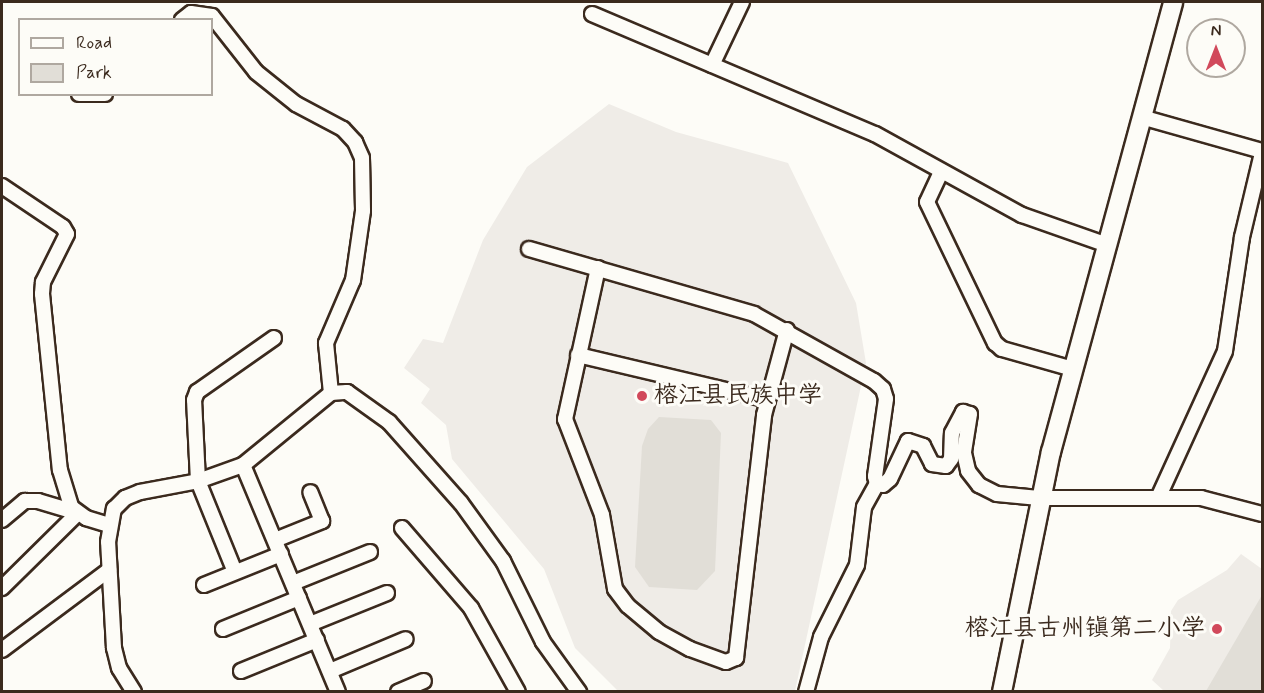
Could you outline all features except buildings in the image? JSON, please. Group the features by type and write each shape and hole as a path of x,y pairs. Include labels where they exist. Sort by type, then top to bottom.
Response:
{"main road":[{"path":"1002,692 1039,498 1173,2"}],"street":[{"path":"712,65 742,2"},
{"path":"185,18 191,13 213,16 256,72 296,104 343,129 355,142 362,158 363,211 355,268 326,343 331,393"},
{"path":"592,14 875,134 941,172 1022,214 1107,245"},
{"path":"1142,117 1263,152 1242,237 1225,351 1159,496"},
{"path":"941,172 927,202 994,343 1002,349 1073,369"},
{"path":"2,186 63,226 67,234 43,282 42,294 62,479 66,498 78,513"},
{"path":"529,249 728,305 787,330 883,389 886,399 875,476 877,484 864,507 857,565 821,638 806,692"},
{"path":"598,268 565,419 599,506 615,588 628,606 659,632 690,649 726,662 736,658 768,400 787,330"},
{"path":"235,572 198,482 194,400 197,392 274,338"},
{"path":"578,356 768,400"},
{"path":"134,692 119,668 114,648 109,570 109,525 114,509 125,498 198,482 243,465 331,393 347,392 362,399 389,422 461,503 503,561 543,642 579,692"},
{"path":"877,484 883,484 890,479 908,441 923,446 932,464 946,466 951,459 952,433 963,412 970,414 966,462 979,485 997,494 1039,498 1159,496 1201,498 1263,514"},
{"path":"243,465 330,671 333,690"},
{"path":"275,540 322,521 310,492"},
{"path":"2,520 25,501 38,501 109,525"},
{"path":"2,588 78,513"},
{"path":"402,528 471,608 518,692"},
{"path":"293,583 369,552"},
{"path":"204,585 281,554"},
{"path":"2,650 109,570"},
{"path":"310,624 387,593"},
{"path":"223,629 299,598"},
{"path":"330,671 406,639"},
{"path":"241,671 317,640"},
{"path":"398,692 424,681"}],"shaded area":[{"name":"榕江县民族中学","path":"609,104 676,132 788,163 856,303 866,363 795,691 618,691 575,648 544,569 452,459 446,425 421,403 430,389 404,368 423,339 443,343 483,240 527,167"},
{"name":"榕江县古州镇第二小学","path":"1241,554 1262,569 1262,691 1164,691 1152,680 1170,648 1171,611 1178,600 1227,570"}],"green space":[{"path":"659,417 711,420 721,433 715,571 697,590 649,587 635,567 642,446 648,429"},
{"path":"1262,595 1262,691 1206,691"}],"place":[{"name":"榕江县民族中学","path":"642,396"},
{"name":"榕江县古州镇第二小学","path":"1217,629"}]}
